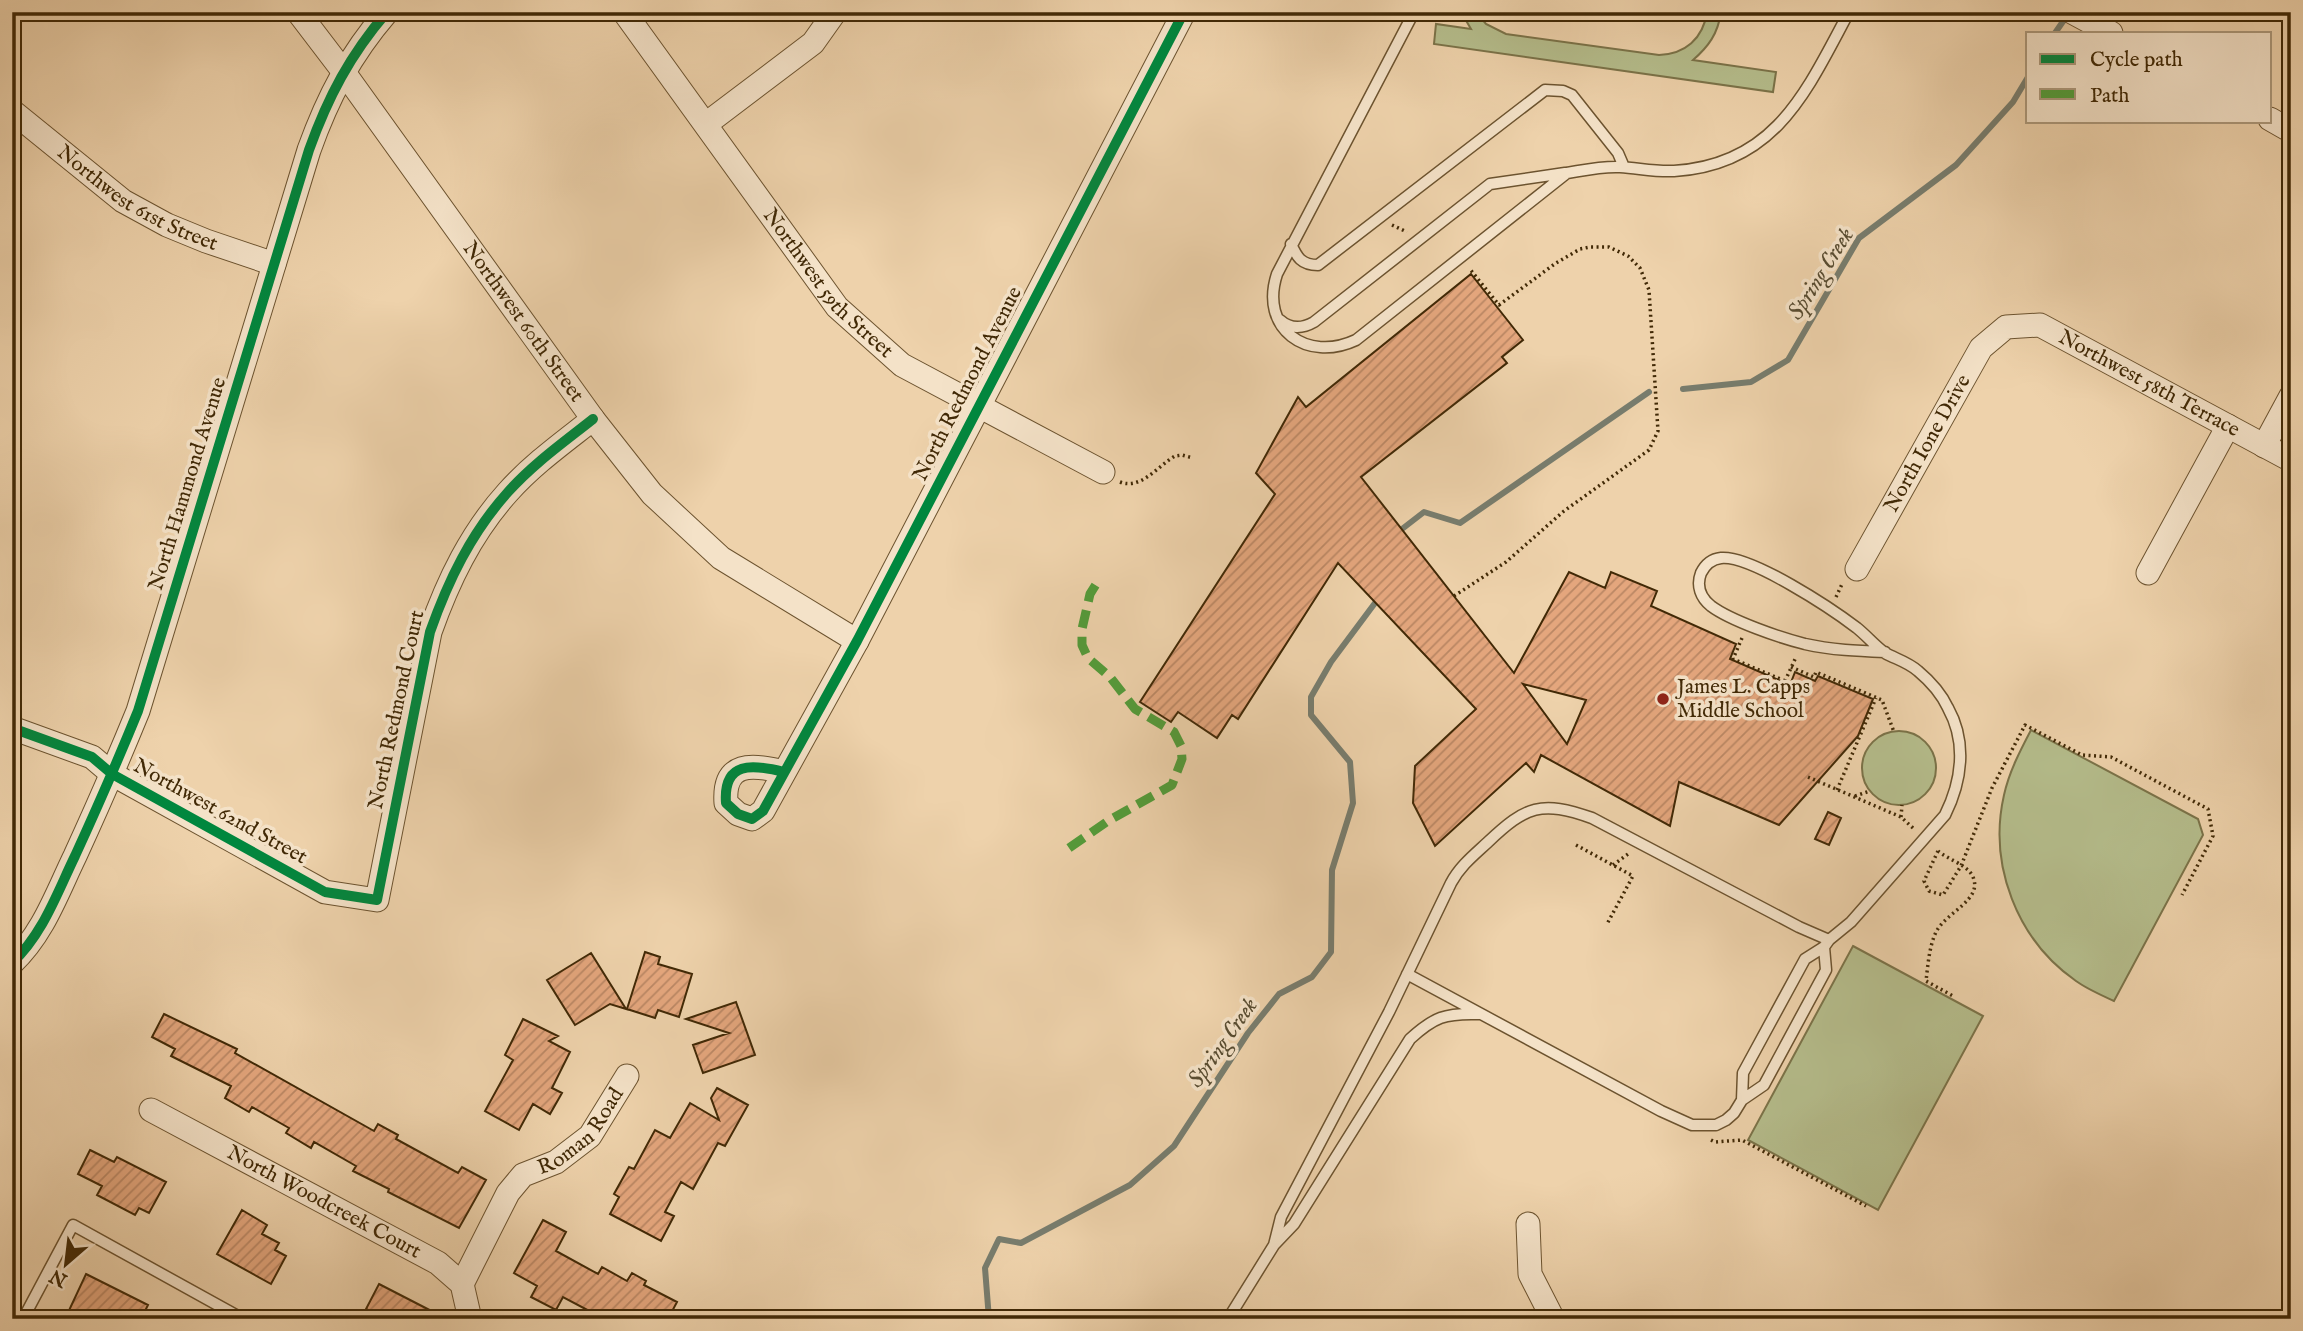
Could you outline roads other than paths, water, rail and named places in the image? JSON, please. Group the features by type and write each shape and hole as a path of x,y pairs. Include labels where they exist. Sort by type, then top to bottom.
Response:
{"street":[{"name":"Northwest 60th Street","path":"298,12 593,419 652,494 721,558 857,640"},
{"name":"North Hammond Avenue","path":"12,962 35,937 49,911 138,711 309,149 324,107 343,71 387,12"},
{"name":"Northwest 59th Street","path":"624,12 837,307 902,365 1103,472"},
{"path":"706,124 813,43 835,12"},
{"name":"North Redmond Avenue","path":"784,772 857,640 1184,12"},
{"path":"2072,12 2109,32"},
{"name":"Northwest 61st Street","path":"13,115 123,201 167,225 274,264"},
{"path":"2272,120 2291,131"},
{"name":"Northwest 58th Terrace","path":"2006,327 2039,325 2291,460"},
{"name":"North Ione Drive","path":"1857,569 1981,348 2006,327"},
{"path":"2264,446 2291,396"},
{"name":"North Redmond Court","path":"377,900 430,632 443,595 481,525 508,492 539,461 593,419"},
{"path":"2148,573 2228,426"},
{"name":"Northwest 62nd Street","path":"12,728 92,757 112,774 325,892 377,900"},
{"name":"Roman Road","path":"462,1284 508,1193 523,1175 556,1162 590,1136 626,1076"},
{"name":"North Woodcreek Court","path":"151,1110 438,1263 462,1284"},
{"path":"1528,1223 1530,1274 1553,1319"},
{"path":"462,1284 470,1319"}],"lane":[{"path":"1414,12 1291,244 1273,284 1276,315 1282,328 1305,344 1330,348 1356,340 1567,173"},
{"path":"1276,315 1291,327 1306,326 1314,322 1490,184 1605,167 1658,171 1697,168 1733,156 1760,140 1782,122 1799,102 1850,12"},
{"path":"1291,244 1298,258 1304,263 1318,265 1545,90 1563,91 1572,96 1618,153 1624,167"},
{"path":"1742,1100 1743,1073 1805,958 1827,944 1851,922 1935,829 1953,799 1958,780 1960,744 1949,709 1935,687 1916,668 1885,652 1856,627 1781,579 1743,562 1717,558 1708,563 1701,573 1699,585 1702,596 1710,606 1721,612 1804,644 1845,651 1885,652"},
{"path":"1273,1245 1281,1217 1456,874 1513,820 1526,812 1542,808 1571,811 1592,818 1827,944"},
{"path":"1407,974 1671,1116 1692,1125 1704,1126 1726,1120 1742,1100 1764,1085 1826,970 1827,944"},
{"path":"1228,1319 1273,1245 1294,1224 1410,1039 1430,1021 1452,1013 1482,1014"},
{"path":"23,1319 72,1225 243,1319"}],"waterway":[{"name":"Spring Creek","path":"2056,32 2064,20"},
{"name":"Spring Creek","path":"1683,389 1751,382 1788,360 1859,238 1956,165 2013,102 2026,80"},
{"name":"Spring Creek","path":"1402,529 1424,512 1460,523 1649,392"},
{"name":"Spring Creek","path":"989,1319 985,1268 999,1239 1021,1243 1130,1185 1174,1146 1248,1033 1279,994 1312,977 1331,952 1332,870 1353,803 1350,762 1311,715 1311,697 1331,662 1375,603"}],"place":[{"name":"James L. Capps Middle School","path":"1663,699"}]}
